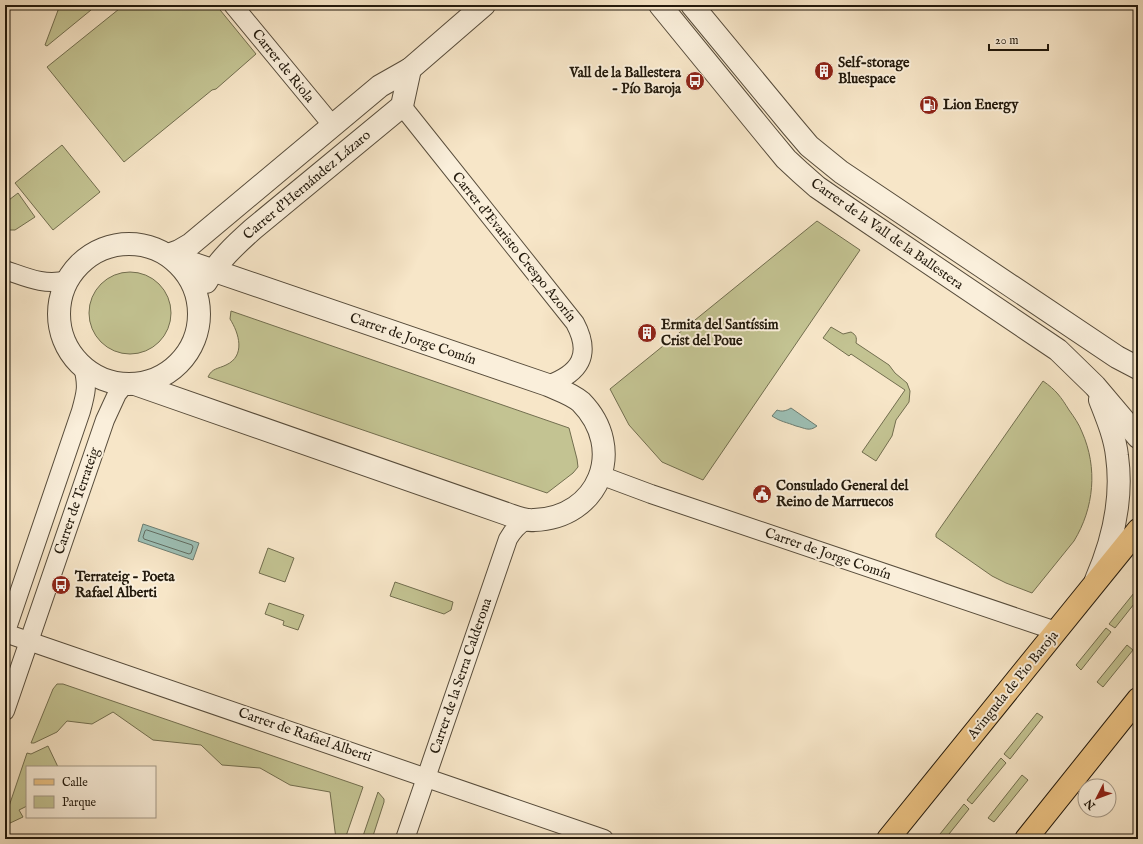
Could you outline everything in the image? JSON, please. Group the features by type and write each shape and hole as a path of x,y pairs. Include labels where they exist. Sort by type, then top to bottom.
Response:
{"main road":[{"name":"Avinguda de Pio Baroja","path":"888,839 1138,530"},
{"path":"1026,839 1138,699"}],"street":[{"name":"Carrer de Riola","path":"233,5 333,126"},
{"name":"Carrer d'Hernández Lázaro","path":"168,255 191,244 380,86 410,69 484,5"},
{"name":"Carrer de la Vall de la Ballestera","path":"660,5 786,159 800,172 817,187 1058,350 1095,386 1138,437"},
{"name":"Carrer de la Vall de la Ballestera","path":"692,5 809,146 841,172 1117,357 1138,368"},
{"path":"402,106 410,69"},
{"name":"Carrer d'Hernández Lázaro","path":"197,299 214,271 234,246 402,106"},
{"name":"Carrer d'Evaristo Crespo Azorín","path":"402,106 575,323 582,335 584,349 579,363 571,374 548,386"},
{"path":"127,244 149,246 168,255 180,266 190,280 197,299 199,317 194,340 184,359 167,373 154,380 130,384 110,382 97,377 83,367 74,358 66,346 59,324 58,306 67,280 74,269 83,260 102,248 127,244"},
{"name":"Carrer de Jorge Comín","path":"130,384 526,520 548,519 563,515 572,510 590,494 599,480 604,457 601,436 592,417 580,402 570,395 548,386 168,255"},
{"path":"5,270 42,282 58,282 67,280"},
{"path":"1117,357 1138,362"},
{"name":"Carrer de Terrateig","path":"5,633 81,411 86,391 86,379 83,367"},
{"name":"Carrer de Terrateig","path":"5,711 105,420 117,394 130,384"},
{"path":"1093,586 1104,562 1112,536 1117,509 1119,475 1117,455 1111,430 1095,386"},
{"name":"Carrer de Jorge Comín","path":"600,475 651,494 1056,631"},
{"name":"Carrer de la Serra Calderona","path":"405,839 508,539 513,530 526,520"},
{"name":"Carrer de Rafael Alberti","path":"5,633 604,839"}],"green space":[{"path":"60,5 93,5 91,10 47,46 45,45"},
{"path":"124,5 216,5 256,54 216,89 212,90 124,162 47,67"},
{"path":"62,145 100,192 53,230 15,183"},
{"path":"18,193 35,217 15,230 8,230 9,227 5,226 5,203"},
{"path":"817,221 860,250 703,480 662,462 629,425 610,389"},
{"path":"130,272 146,275 159,284 168,297 171,313 168,329 159,342 146,351 130,354 114,351 101,342 92,329 89,313 92,297 101,284 114,275"},
{"path":"231,311 569,428 578,467 573,473 547,493 208,377 213,370 226,365 236,356 239,344 236,331 230,319"},
{"path":"831,327 843,334 851,332 854,334 856,336 856,343 889,365 895,373 907,383 910,391 909,402 896,420 892,436 876,461 862,452 905,390 851,354 849,356 823,338"},
{"path":"1043,381 1061,397 1081,429 1090,460 1092,488 1086,515 1074,541 1032,593 992,576 936,537 936,534"},
{"path":"268,548 294,558 285,582 259,573"},
{"path":"395,582 453,602 451,610 444,614 390,596"},
{"path":"1138,588 1138,599 1115,628 1109,624"},
{"path":"269,603 304,615 298,630 283,625 284,621 265,614"},
{"path":"1106,628 1111,632 1081,670 1076,665"},
{"path":"1127,645 1133,650 1103,687 1097,682"},
{"path":"57,684 63,684 363,787 345,839 336,839 330,792 290,785 260,768 222,765 201,745 153,740 113,712 92,724 67,721 57,732 31,743 53,689"},
{"path":"1037,713 1043,717 1010,759 1004,754"},
{"path":"48,746 58,766 26,766 26,806 19,810 23,817 8,824 5,818 27,753 31,754"},
{"path":"1001,758 1006,763 972,804 967,800"},
{"path":"1022,775 1028,780 994,822 988,818"},
{"path":"378,792 384,799 384,802 372,839 362,839"},
{"path":"964,804 969,809 945,839 936,839"}],"water":[{"path":"791,408 817,426 812,429 807,429 781,421 772,416 777,410 784,411"},
{"path":"143,524 199,543 193,560 138,541"}],"place":[{"name":"Self-storage Bluespace","path":"824,71"},
{"name":"Vall de la Ballestera - Pío Baroja","path":"695,81"},
{"name":"Lion Energy","path":"929,105"},
{"name":"Ermita del Santíssim Crist del Poue","path":"647,333"},
{"name":"Consulado General del Reino de Marruecos","path":"762,494"},
{"name":"Terrateig - Poeta Rafael Alberti","path":"61,585"}]}
